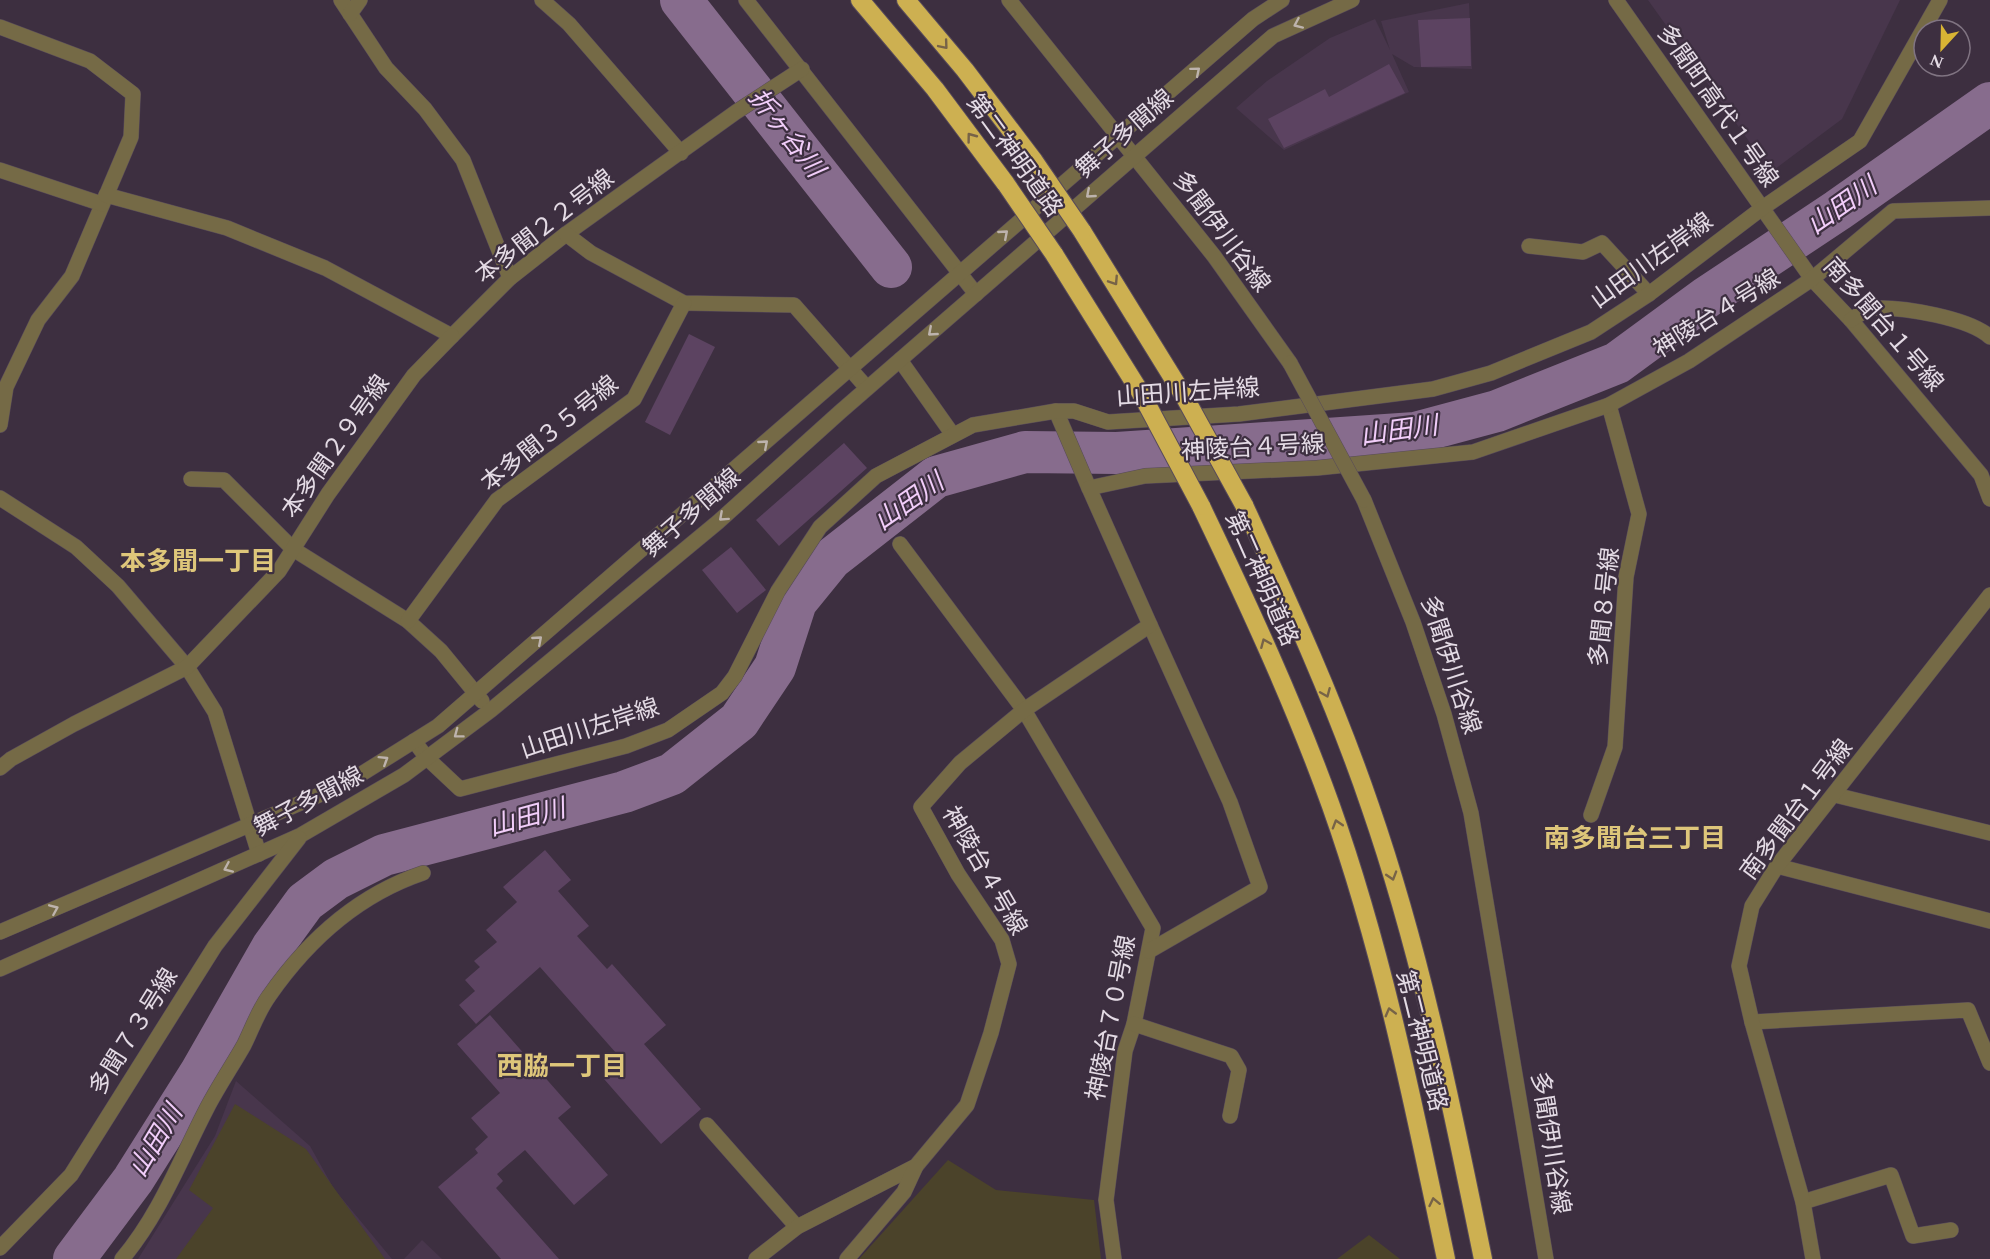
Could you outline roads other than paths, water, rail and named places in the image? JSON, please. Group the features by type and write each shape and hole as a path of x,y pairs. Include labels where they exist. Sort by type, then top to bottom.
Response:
{"highway":[{"name":"第二神明道路","path":"860,0 935,89 1006,184 1054,254 1142,395 1202,506 1248,603 1331,807 1365,914 1396,1035 1446,1259"},
{"name":"第二神明道路","path":"906,0 966,70 1034,161 1082,231 1184,396 1244,504 1312,658 1370,806 1404,914 1431,1019 1483,1259"}],"street":[{"path":"341,0 386,68 424,109 463,160 510,278"},
{"path":"350,14 360,0"},
{"path":"542,0 569,24 681,153"},
{"path":"746,0 976,294"},
{"name":"多聞伊川谷線","path":"1009,0 1215,256 1290,363 1364,500 1413,622 1444,714 1471,813 1546,1259"},
{"name":"舞子多聞線","path":"0,932 347,783 438,726 1253,19 1282,0"},
{"name":"舞子多聞線","path":"0,969 301,836 404,775 490,710 682,552 867,388 1273,36 1352,0"},
{"name":"多聞町高代１号線","path":"1616,0 1761,209"},
{"name":"山田川左岸線","path":"414,741 427,758 460,789 626,746 668,730 722,693 735,676 778,591 820,527 876,476 973,425 1056,411 1074,411 1108,422 1239,414 1433,389 1491,373 1591,332 1648,294 1761,209 1860,141 1940,0"},
{"path":"0,27 90,60 133,94 131,137 72,276 38,320 6,387 0,425"},
{"name":"本多聞２２号線","path":"452,336 510,278 566,234 736,112 802,69"},
{"path":"0,170 104,199 227,228 325,268 452,336"},
{"name":"神陵台４号線","path":"1089,488 1145,476 1317,468 1473,452 1609,405 1689,361 1812,279 1893,211 1990,208"},
{"name":"南多聞台１号線","path":"1761,209 1812,279 1851,320 1981,476 1990,499"},
{"path":"566,234 591,253 684,303 794,305 867,388"},
{"path":"1529,246 1583,252 1602,243 1648,294"},
{"name":"本多聞３５号線","path":"408,621 498,500 634,399 684,303"},
{"path":"1851,320 1872,308 1935,315 1979,327 1990,337"},
{"name":"本多聞２９号線","path":"0,768 11,759 74,724 187,667 279,571 328,494 414,375 452,336"},
{"path":"900,360 953,435"},
{"name":"多聞８号線","path":"1591,815 1615,747 1626,577 1639,514 1609,405"},
{"path":"1056,411 1230,802 1260,887 1149,951"},
{"path":"191,479 224,480 293,549 408,621 441,651 490,710"},
{"path":"0,498 76,547 118,586 187,667 215,712 259,854"},
{"name":"神陵台７０号線","path":"900,544 1024,710 1153,928 1134,1024 1125,1051 1106,1200 1114,1259"},
{"name":"南多聞台１号線","path":"1813,1259 1803,1202 1752,1022 1739,966 1752,906 1777,866 1990,595"},
{"name":"神陵台４号線","path":"756,1259 798,1227 916,1166 967,1105 991,1033 1009,964 1002,940 958,874 921,807 960,763 1024,710 1150,625"},
{"path":"1835,795 1990,833"},
{"name":"多聞７３号線","path":"0,1248 71,1175 215,946 301,836"},
{"path":"1777,866 1990,921"},
{"path":"122,1259 137,1241 169,1188 207,1108 268,997 311,944 353,907 390,884 423,873"},
{"path":"1752,1022 1968,1010 1990,1063"},
{"path":"1134,1024 1231,1056 1239,1070 1230,1116"},
{"path":"707,1125 798,1227"},
{"path":"847,1259 904,1192 916,1166"},
{"path":"1803,1202 1891,1175 1913,1236 1951,1230"}],"waterway":[{"name":"折ヶ谷川","path":"681,0 891,267"},
{"name":"山田川","path":"74,1259 133,1180 201,1072 273,946 305,902 336,879 384,855 624,792 672,774 739,721 775,667 796,602 831,559 936,477 1025,452 1117,453 1415,433 1497,411 1617,363 1707,297 1838,210 1990,103"}],"district":[{"name":"本多聞一丁目","path":"198,562"},
{"name":"南多聞台三丁目","path":"1635,839"},
{"name":"西脇一丁目","path":"562,1067"}]}
